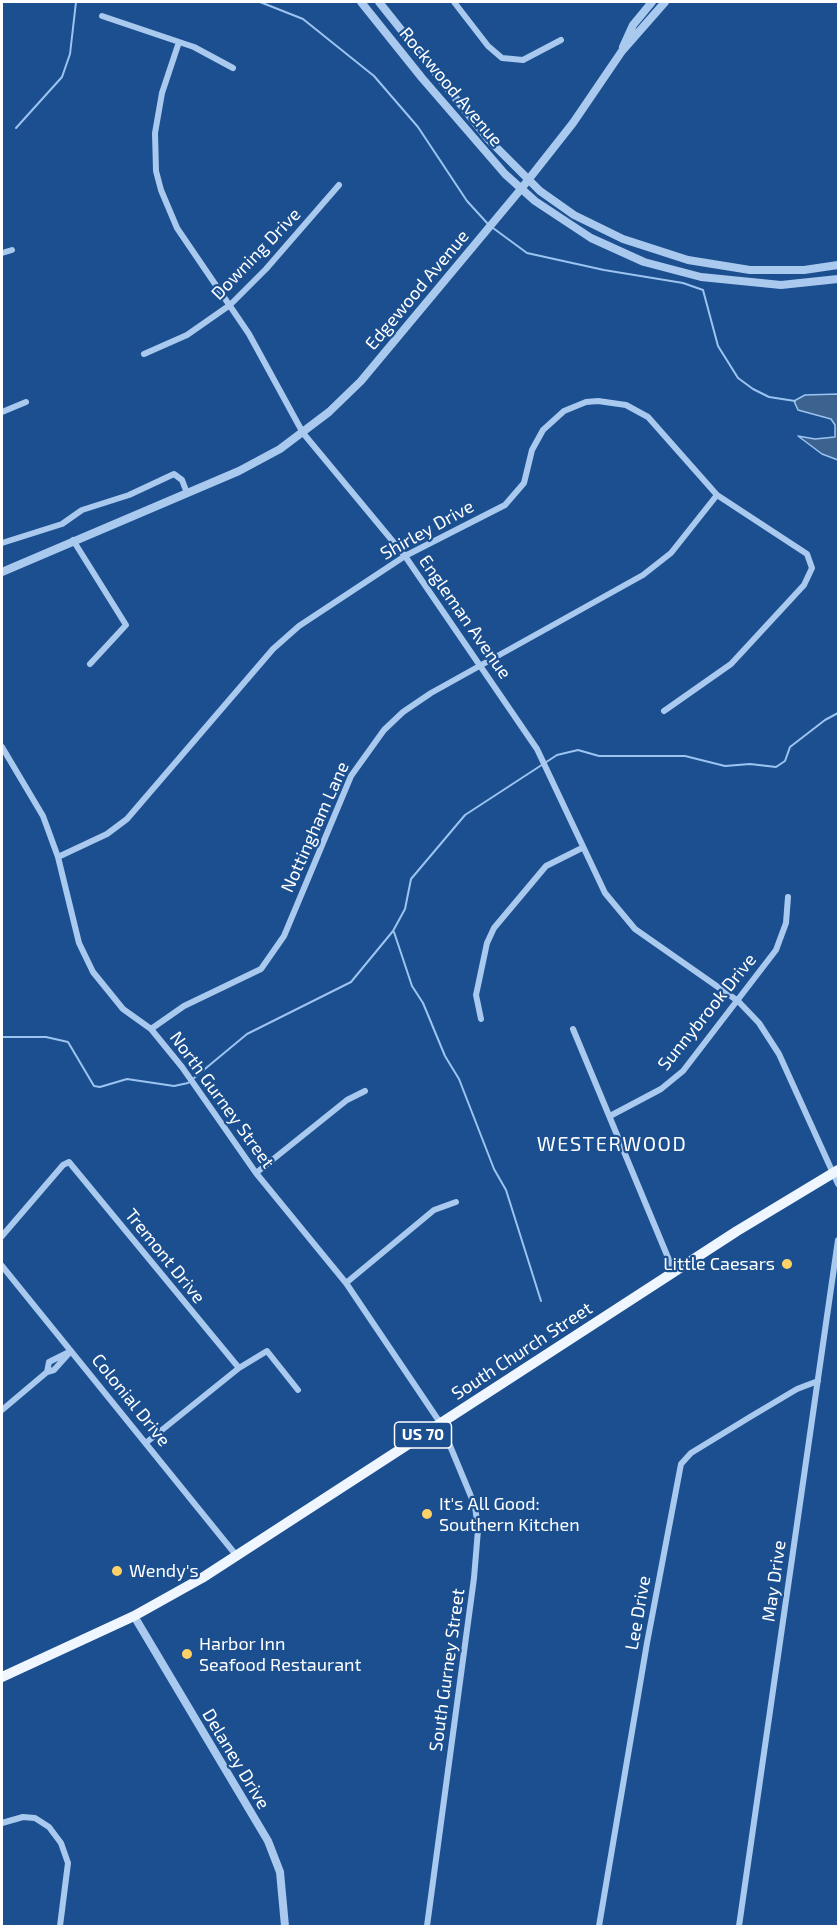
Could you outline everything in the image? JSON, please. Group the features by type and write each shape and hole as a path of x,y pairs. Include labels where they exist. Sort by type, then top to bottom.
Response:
{"main road":[{"name":"South Church Street","path":"2,1677 134,1616 236,1555 674,1272 836,1171"}],"street":[{"name":"Rockwood Avenue","path":"361,2 483,150 520,189 557,217 591,238 644,262 701,278 754,284 793,284 838,279"},
{"name":"Rockwood Avenue","path":"379,2 489,140 528,180 561,206 602,231 688,260 760,270 804,270 838,265"},
{"path":"454,2 488,46 502,58 523,60 561,40"},
{"name":"Edgewood Avenue","path":"622,51 633,26 652,2"},
{"name":"Edgewood Avenue","path":"2,572 263,459 303,433 361,381 528,180 573,123 622,51 665,2"},
{"path":"102,16 179,42 233,68"},
{"name":"Engleman Avenue","path":"179,42 157,113 156,171 161,190 177,228 230,305 262,357 303,433 405,556 537,749 551,774 582,848 605,893 635,929 738,1001 759,1023 779,1054 836,1171"},
{"name":"Downing Drive","path":"144,354 187,335 230,305 266,269 339,185"},
{"path":"2,254 12,250"},
{"name":"Shirley Drive","path":"58,857 107,834 127,819 286,636 405,556 505,505 524,483 532,450 547,425 564,411 586,402 598,401 626,405 648,417 717,495 807,554 812,568 804,585 731,664 664,711"},
{"path":"2,412 26,402"},
{"path":"2,543 51,528 82,510 129,495 174,474 182,480 187,493"},
{"name":"Nottingham Lane","path":"151,1029 184,1006 261,969 284,936 337,807 366,752 403,712 480,664 553,626 658,564 671,553 717,495"},
{"path":"73,540 126,625 90,664"},
{"name":"North Gurney Street","path":"2,747 43,816 58,857 74,928 89,965 123,1009 151,1029 182,1067 256,1173 346,1283 441,1424"},
{"path":"481,1019 476,995 487,944 494,928 546,866 582,848"},
{"name":"Sunnybrook Drive","path":"610,1116 661,1089 683,1071 776,950 786,923 788,897"},
{"path":"573,1029 674,1272"},
{"path":"256,1173 347,1100 365,1091"},
{"name":"Tremont Drive","path":"2,1236 63,1165 69,1162 239,1368"},
{"path":"836,1171 838,1184"},
{"path":"346,1283 434,1210 456,1202"},
{"name":"May Drive","path":"739,1926 838,1240"},
{"name":"Colonial Drive","path":"2,1266 147,1442 236,1555"},
{"path":"2,1410 46,1372 54,1370 71,1351"},
{"path":"147,1442 239,1368 267,1352 298,1390"},
{"name":"Lee Drive","path":"599,1926 648,1637 681,1464 691,1453 750,1417 797,1389 818,1381"},
{"name":"South Gurney Street","path":"428,1926 478,1530 476,1506 441,1424"},
{"name":"Delaney Drive","path":"134,1616 238,1795 268,1841 280,1872 285,1926"},
{"path":"2,1823 23,1816 35,1818 49,1827 61,1844 68,1863 60,1926"}],"water":[{"path":"838,394 838,460 822,454 798,436 815,439 835,437 835,425 831,419 798,410 794,401 805,395"}],"waterway":[{"path":"16,128 62,77 70,54 76,2"},
{"path":"260,2 303,19 374,76 418,127 467,201 488,224"},
{"path":"493,228 527,253 604,270 683,283 703,290 718,346 738,378 769,397 795,401"},
{"path":"2,1037 46,1037 68,1042 94,1086 100,1087 127,1079 174,1086 188,1083 247,1034 351,982 393,931 405,909 411,879 465,815 557,755 578,750 599,756 685,756 725,766 750,764 776,767 785,761 790,747 825,720 838,713"},
{"path":"394,932 412,986 423,1003 445,1056 459,1079 494,1169 506,1190 541,1301"}],"place":[{"name":"Little Caesars","path":"787,1264"},
{"name":"It's All Good: Southern Kitchen","path":"427,1514"},
{"name":"Wendy's","path":"117,1571"},
{"name":"Harbor Inn Seafood Restaurant","path":"187,1654"}],"district":[{"name":"WESTERWOOD","path":"612,1144"}]}
